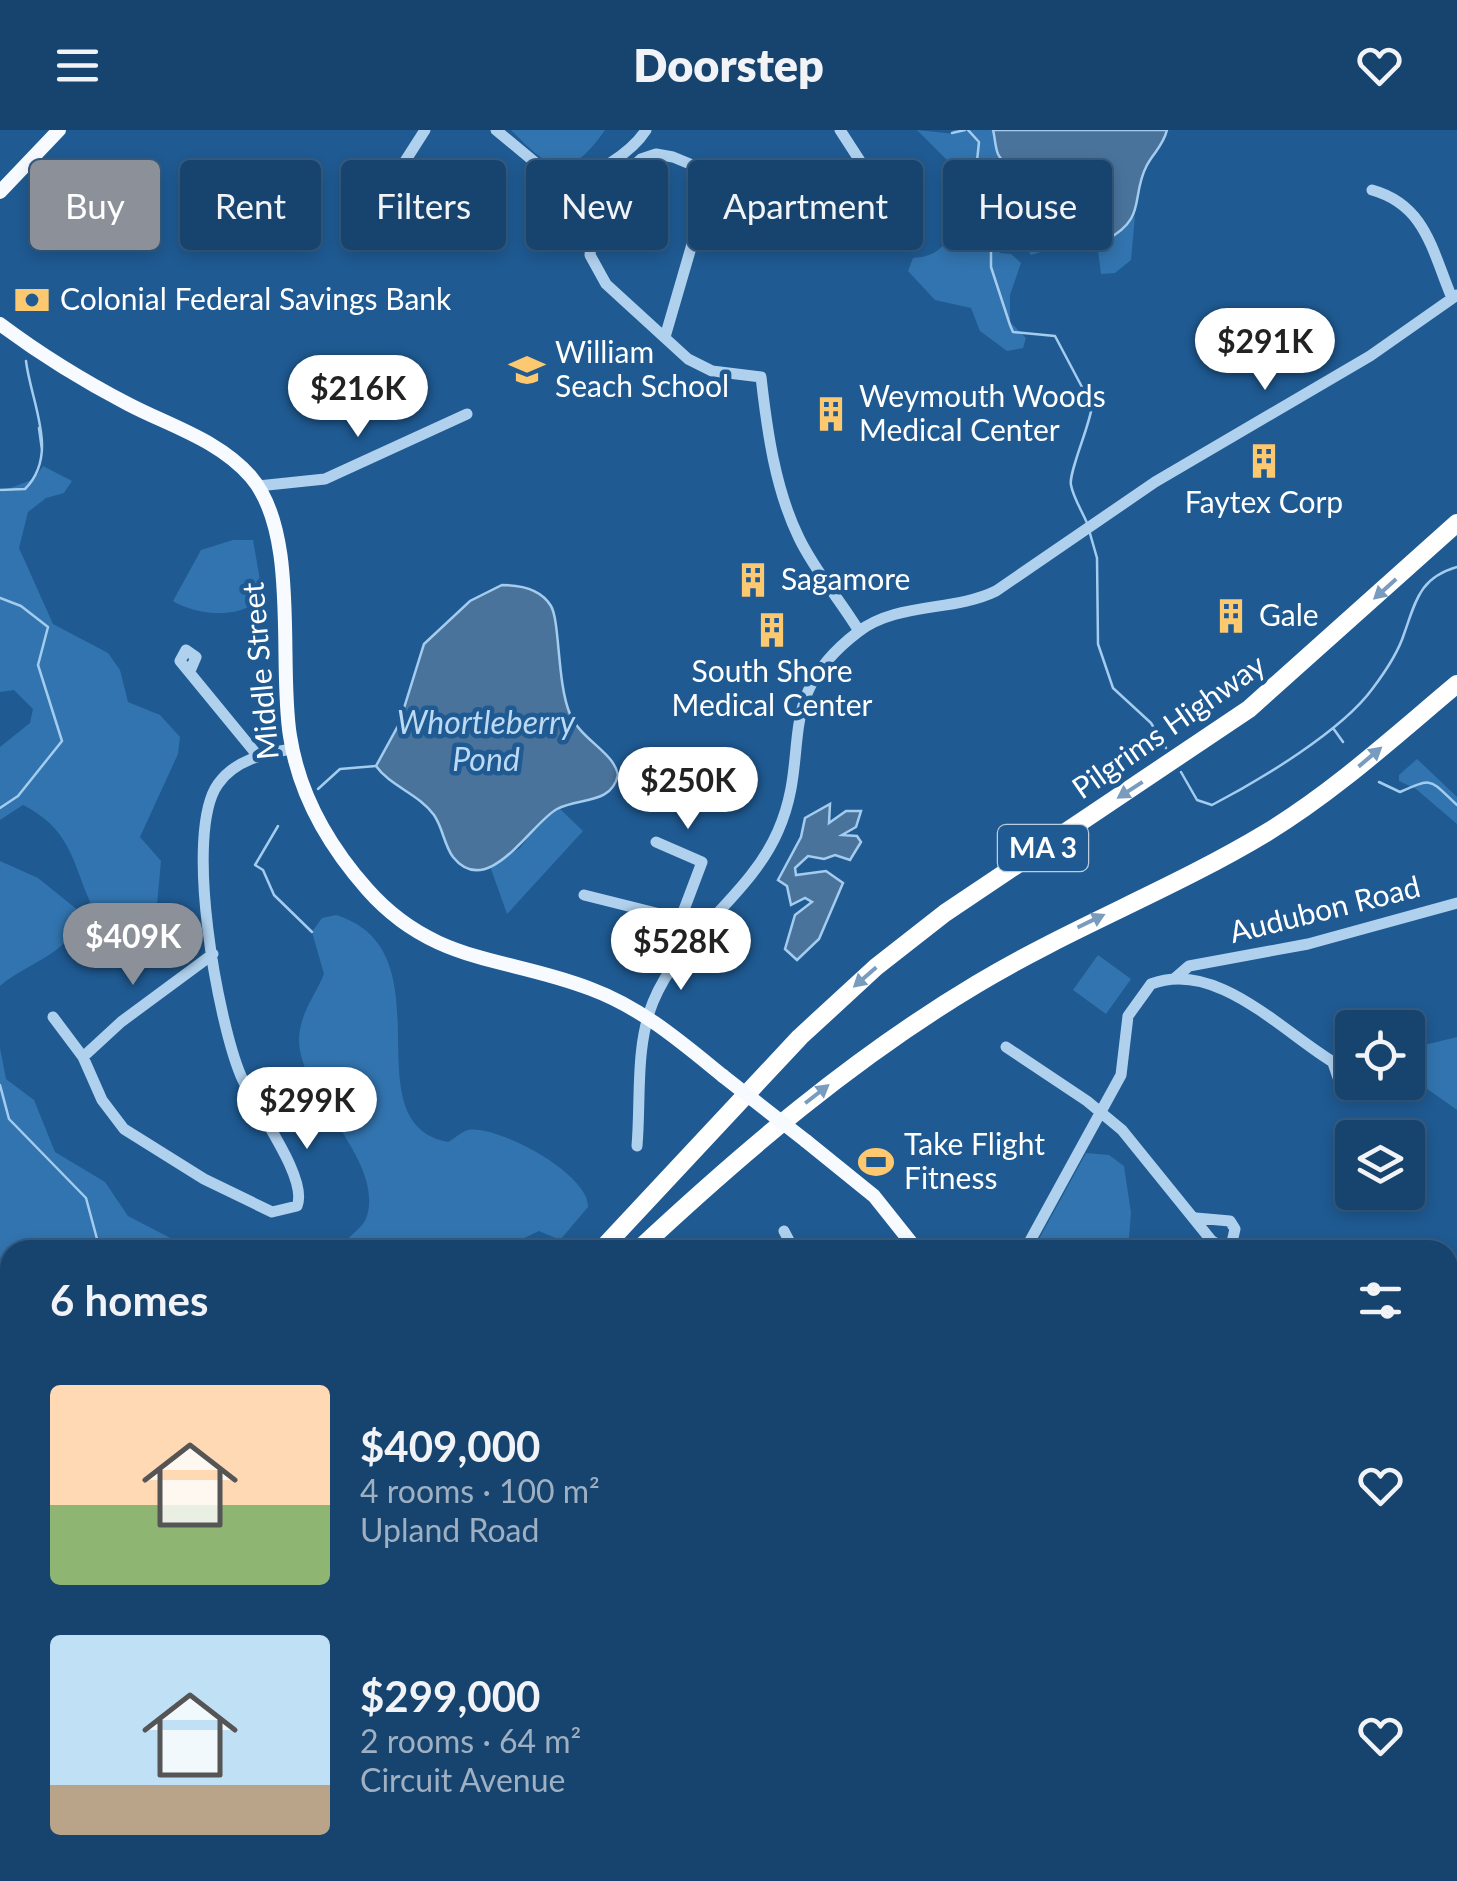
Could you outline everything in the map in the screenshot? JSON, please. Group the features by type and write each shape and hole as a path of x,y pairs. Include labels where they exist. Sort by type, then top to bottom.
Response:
{"highway":[{"name":"Pilgrims Highway","path":"609,1240 790,1047 876,967 958,904 1248,709 1457,524"},
{"path":"649,1240 768,1134 858,1063 976,984 1280,825 1350,774 1457,684"},
{"path":"665,1240 768,1134"}],"main road":[{"path":"0,192 60,130"},
{"name":"Middle Street","path":"0,324 60,365 226,454 258,486 276,536 292,749 306,793 330,840 369,892 399,920 456,953 577,984 648,1017 874,1196 909,1240"}],"street":[{"path":"406,160 425,130"},
{"path":"496,130 548,174 569,180 595,170 636,143 646,130"},
{"path":"840,130 859,160"},
{"path":"665,337 711,179 700,166 656,154 641,159 602,192 595,208 590,255 606,284 665,337 704,368 760,377 770,442 790,517 811,560 859,631"},
{"path":"637,1146 643,1080 640,1052 648,1017 674,964 773,842 787,804 796,726 804,698 820,670 859,631 896,615 982,597 1199,454 1370,356 1455,296 1413,211 1393,196 1372,190"},
{"path":"258,486 325,479 467,414"},
{"path":"190,671 258,756"},
{"path":"54,1017 83,1057 102,1100 133,1136 272,1212 297,1206 301,1187 297,1177 264,1124 234,1058 203,879 207,813 224,778 258,756 292,749"},
{"path":"656,842 702,862 668,952 674,964"},
{"path":"584,894 680,919"},
{"name":"Audubon Road","path":"1031,1240 1124,1066 1125,1030 1135,1002 1151,984 1174,979 1183,968 1308,944 1457,903"},
{"path":"83,1057 213,954"},
{"name":"Audubon Road","path":"1201,980 1204,966"},
{"path":"1174,979 1201,980 1231,994 1335,1066"},
{"path":"1006,1046 1102,1112 1128,1136 1196,1218"},
{"path":"784,1231 789,1240"}],"shaded area":[{"path":"511,130 605,130 577,160 546,160"},
{"path":"917,130 955,134 953,130 993,130 1003,160 947,160"},
{"path":"1135,216 1131,260 1115,273 1101,274 1098,250 1112,250 1112,224 1128,225"},
{"path":"941,247 998,250 1021,263 1010,295 1010,322 1026,338 1023,348 1007,351 980,331 971,308 935,300 908,271 913,258 929,255"},
{"path":"43,466 72,481 64,493 46,498 28,512 19,548 53,624 108,653 120,670 128,702 160,715 180,737 178,754 140,837 161,861 157,905 141,917 134,930 123,932 101,922 65,843 42,816 23,805 0,820 0,747 30,723 33,709 14,690 0,692 0,492 34,479"},
{"path":"233,540 253,540 260,580 250,590 248,607 210,613 173,601 201,550"},
{"path":"1417,759 1457,797 1457,824 1416,789 1399,781 1399,775"},
{"name":"Whortleberry Pond","path":"559,808 583,831 507,914 490,866 520,848 540,821"},
{"path":"0,861 38,878 79,911 78,924 62,945 0,986"},
{"path":"336,915 370,934 388,963 396,998 399,1071 405,1104 419,1128 448,1142 468,1130 481,1130 518,1143 558,1166 584,1194 588,1207 560,1240 539,1231 520,1240 347,1240 367,1216 369,1194 364,1172 312,1083 299,1039 305,1013 324,974 312,932 322,918"},
{"path":"1098,955 1131,979 1106,1014 1073,990"},
{"path":"1457,1037 1457,1110 1425,1087 1425,1045"},
{"path":"0,1048 6,1079 34,1100 55,1152 105,1182 128,1216 174,1240 0,1240"},
{"path":"1086,1153 1109,1155 1124,1166 1131,1213 1129,1240 1038,1240"}],"water":[{"path":"993,130 1167,130 1142,177 1133,215 1112,236 1112,160 1002,160"},
{"name":"Whortleberry Pond","path":"502,585 530,589 551,606 570,714 610,759 618,775 602,796 557,809 509,854 480,870 466,868 453,857 434,815 376,766 399,724 424,644 470,601"},
{"path":"830,804 829,823 846,811 861,811 856,827 842,835 857,836 861,842 850,860 835,855 824,859 808,856 795,868 796,875 826,871 843,883 819,939 797,960 785,949 795,915 812,902 805,898 791,905 787,886 778,880 801,837 805,818"}],"waterway":[{"path":"952,133 965,130"},
{"path":"968,130 979,142 971,218 974,230 991,244 991,267 1013,332 1055,336 1092,406 1071,479 1087,523"},
{"path":"0,490 25,489 41,460 40,428 26,361"},
{"path":"39,428 42,450"},
{"path":"1089,530 1097,558 1098,644 1113,688 1151,723 1166,748"},
{"path":"1181,772 1197,800 1212,805 1321,737 1359,704 1382,675 1427,584 1457,567"},
{"path":"0,598 21,606 48,627 38,665 62,741 18,796 0,808"},
{"path":"1333,728 1343,742"},
{"path":"318,789 340,769 376,766"},
{"path":"1379,782 1400,792 1431,783 1457,805"},
{"path":"278,826 255,865 263,870 274,895 312,932"},
{"path":"0,1085 9,1119 86,1198 97,1240"}],"place":[{"name":"Colonial Federal Savings Bank","path":"32,300"},
{"name":"William Seach School","path":"527,370"},
{"name":"Weymouth Woods Medical Center","path":"831,414"},
{"name":"Faytex Corp","path":"1264,461"},
{"name":"Sagamore","path":"753,580"},
{"name":"Gale","path":"1231,616"},
{"name":"South Shore Medical Center","path":"772,630"},
{"name":"Take Flight Fitness","path":"876,1162"}]}
